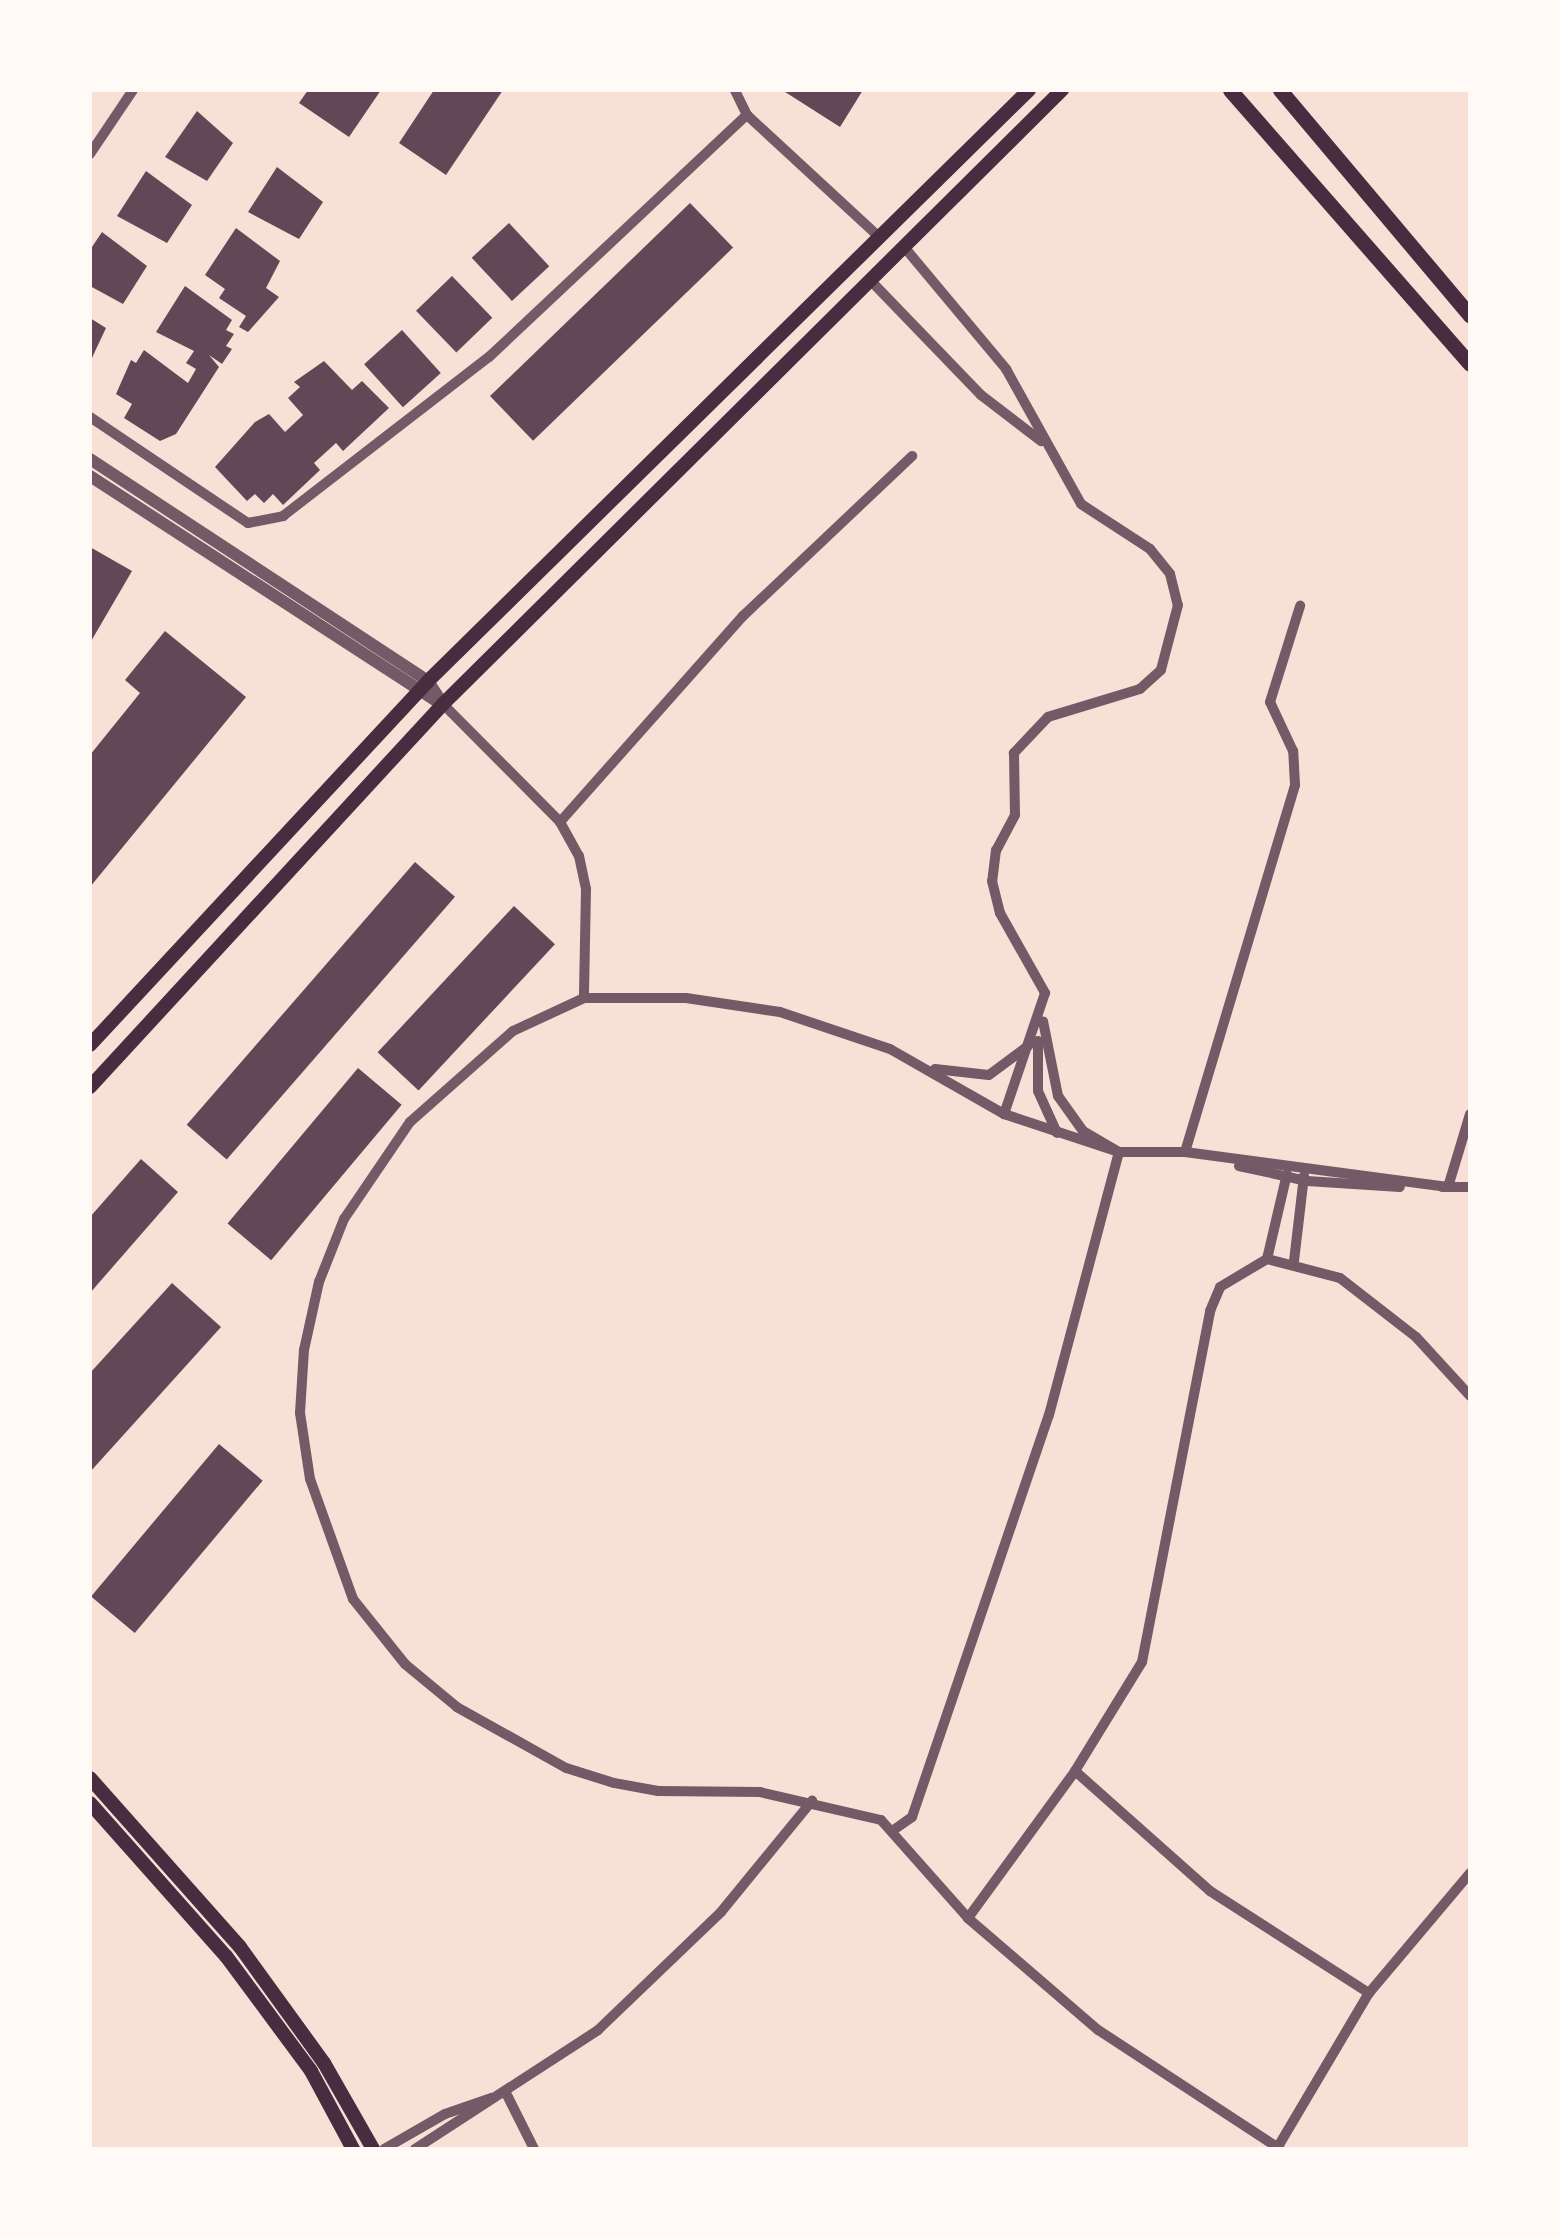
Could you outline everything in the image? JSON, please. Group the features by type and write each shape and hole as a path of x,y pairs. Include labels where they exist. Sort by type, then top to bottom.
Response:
{"main road":[{"path":"90,1045 423,686 1029,90"},
{"path":"90,1087 442,704 1062,90"},
{"path":"1230,90 1470,364"},
{"path":"1280,90 1470,316"},
{"path":"90,1778 240,1947 324,2063 373,2149"},
{"path":"90,1803 226,1956 311,2072 353,2149"}],"street":[{"path":"90,154 133,90"},
{"path":"735,90 747,114 879,238"},
{"path":"90,417 248,522 282,516 489,357 747,114"},
{"path":"905,248 1006,369 1081,504 1150,549 1170,574 1178,605 1160,670 1140,690 1048,717 1014,753 1015,815 996,850 992,881 1000,913 1045,993 1036,1074 1057,1133"},
{"path":"871,281 981,395 1045,445"},
{"path":"560,822 744,616 912,456"},
{"path":"90,459 423,686 560,822 579,856 586,889 584,998"},
{"path":"90,476 423,686"},
{"path":"1185,1152 1295,785 1293,751 1270,702 1300,606"},
{"path":"1448,1187 1185,1152 1119,1152 1004,1114 924,1066 780,1012 686,998 584,998 513,1032 455,1078 410,1122 344,1219 319,1282 304,1350 300,1413 310,1480 354,1599 406,1664 456,1708 566,1768 614,1783 812,1802 895,1828 968,1918 1098,2030 1279,2147 1369,1993 1470,1873"},
{"path":"1004,1114 1042,1016"},
{"path":"1042,1016 1058,1096 1083,1131 1119,1152"},
{"path":"924,1066 989,1074 1032,1042"},
{"path":"1448,1187 1470,1114"},
{"path":"895,1828 912,1816 1043,1434 1119,1152"},
{"path":"1185,1152 1307,1180 1470,1187"},
{"path":"1267,1259 1283,1177 1296,1168"},
{"path":"1296,1168 1307,1180"},
{"path":"1294,1261 1307,1180"},
{"path":"968,1918 1075,1771 1142,1662 1210,1311 1220,1288 1267,1259 1294,1261 1340,1278 1371,1298 1470,1396"},
{"path":"1075,1771 1210,1890 1369,1993"},
{"path":"416,2149 598,2030 674,1961 812,1802"},
{"path":"384,2149 445,2114 506,2092"},
{"path":"506,2092 534,2149"}],"building":[{"path":"308,90 381,90 349,137 299,103"},
{"path":"434,90 503,90 446,175 399,143"},
{"path":"782,90 863,90 840,127"},
{"path":"197,111 233,143 207,181 165,157"},
{"path":"277,167 323,202 299,239 248,212"},
{"path":"146,171 192,205 167,243 117,216"},
{"path":"690,203 733,248 533,441 490,396"},
{"path":"509,223 549,266 512,301 472,258"},
{"path":"236,228 280,261 266,288 279,297 248,332 239,327 246,316 219,298 225,289 205,275"},
{"path":"102,232 147,266 123,304 90,286 90,250"},
{"path":"452,276 492,318 456,352 416,311"},
{"path":"185,286 232,320 226,330 234,334 226,346 232,349 222,364 209,355 219,367 176,434 160,441 124,418 132,404 116,394 131,360 136,363 144,350 188,383 196,369 186,363 194,351 156,332"},
{"path":"90,318 106,328 90,362"},
{"path":"402,330 441,373 403,407 364,364"},
{"path":"324,361 352,390 362,381 389,408 343,451 336,443 314,463 320,470 283,505 273,494 264,503 255,494 247,501 215,467 255,422 269,414 285,432 303,415 288,398 300,387 294,382"},
{"path":"90,547 132,571 90,643"},
{"path":"165,631 246,697 90,887 90,755 140,693 125,680"},
{"path":"415,862 455,897 227,1159 187,1125"},
{"path":"514,906 555,944 419,1090 378,1052"},
{"path":"358,1068 402,1105 271,1260 228,1224"},
{"path":"141,1159 178,1192 90,1293 90,1217"},
{"path":"172,1283 221,1327 90,1472 90,1373"},
{"path":"219,1444 263,1481 135,1633 91,1596"}]}
